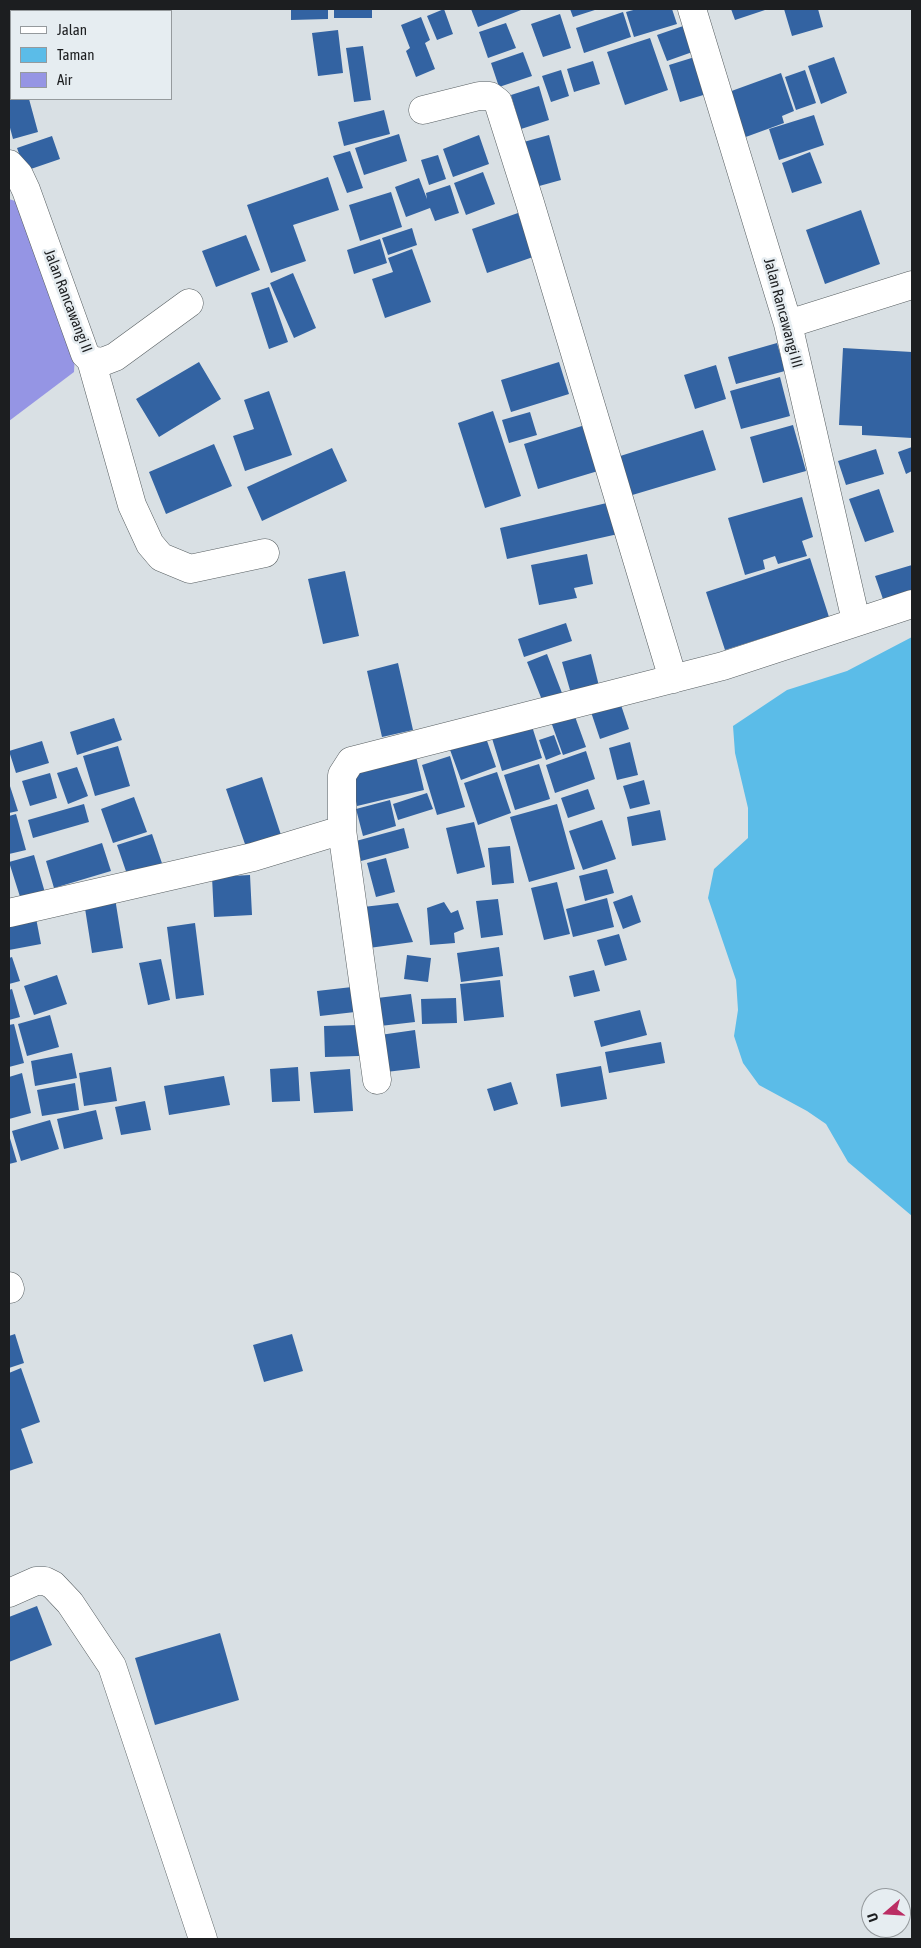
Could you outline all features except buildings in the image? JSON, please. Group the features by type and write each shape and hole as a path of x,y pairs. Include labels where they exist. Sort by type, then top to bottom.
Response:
{"street":[{"name":"Jalan Rancawangi III","path":"692,9 788,324 856,621"},
{"path":"423,110 479,96 490,96 498,102 673,679"},
{"name":"Jalan Rancawangi II","path":"9,164 19,176 26,190 85,354 92,360 102,362 115,357 189,303"},
{"path":"788,324 912,285"},
{"path":"92,360 132,506 150,544 161,557 190,569 264,553"},
{"path":"377,1080 342,830 342,774 351,761 723,666 912,604"},
{"path":"9,913 253,857 342,830"},
{"path":"9,1593 36,1581 45,1581 53,1585 70,1602 112,1666 203,1939"}],"green space":[{"path":"912,637 912,1216 848,1162 826,1124 807,1111 759,1085 743,1063 734,1036 738,1010 736,980 708,898 714,869 748,838 748,808 735,753 733,726 787,690 847,671"}],"water":[{"path":"9,199 24,204 75,352 74,372 9,421"}]}
